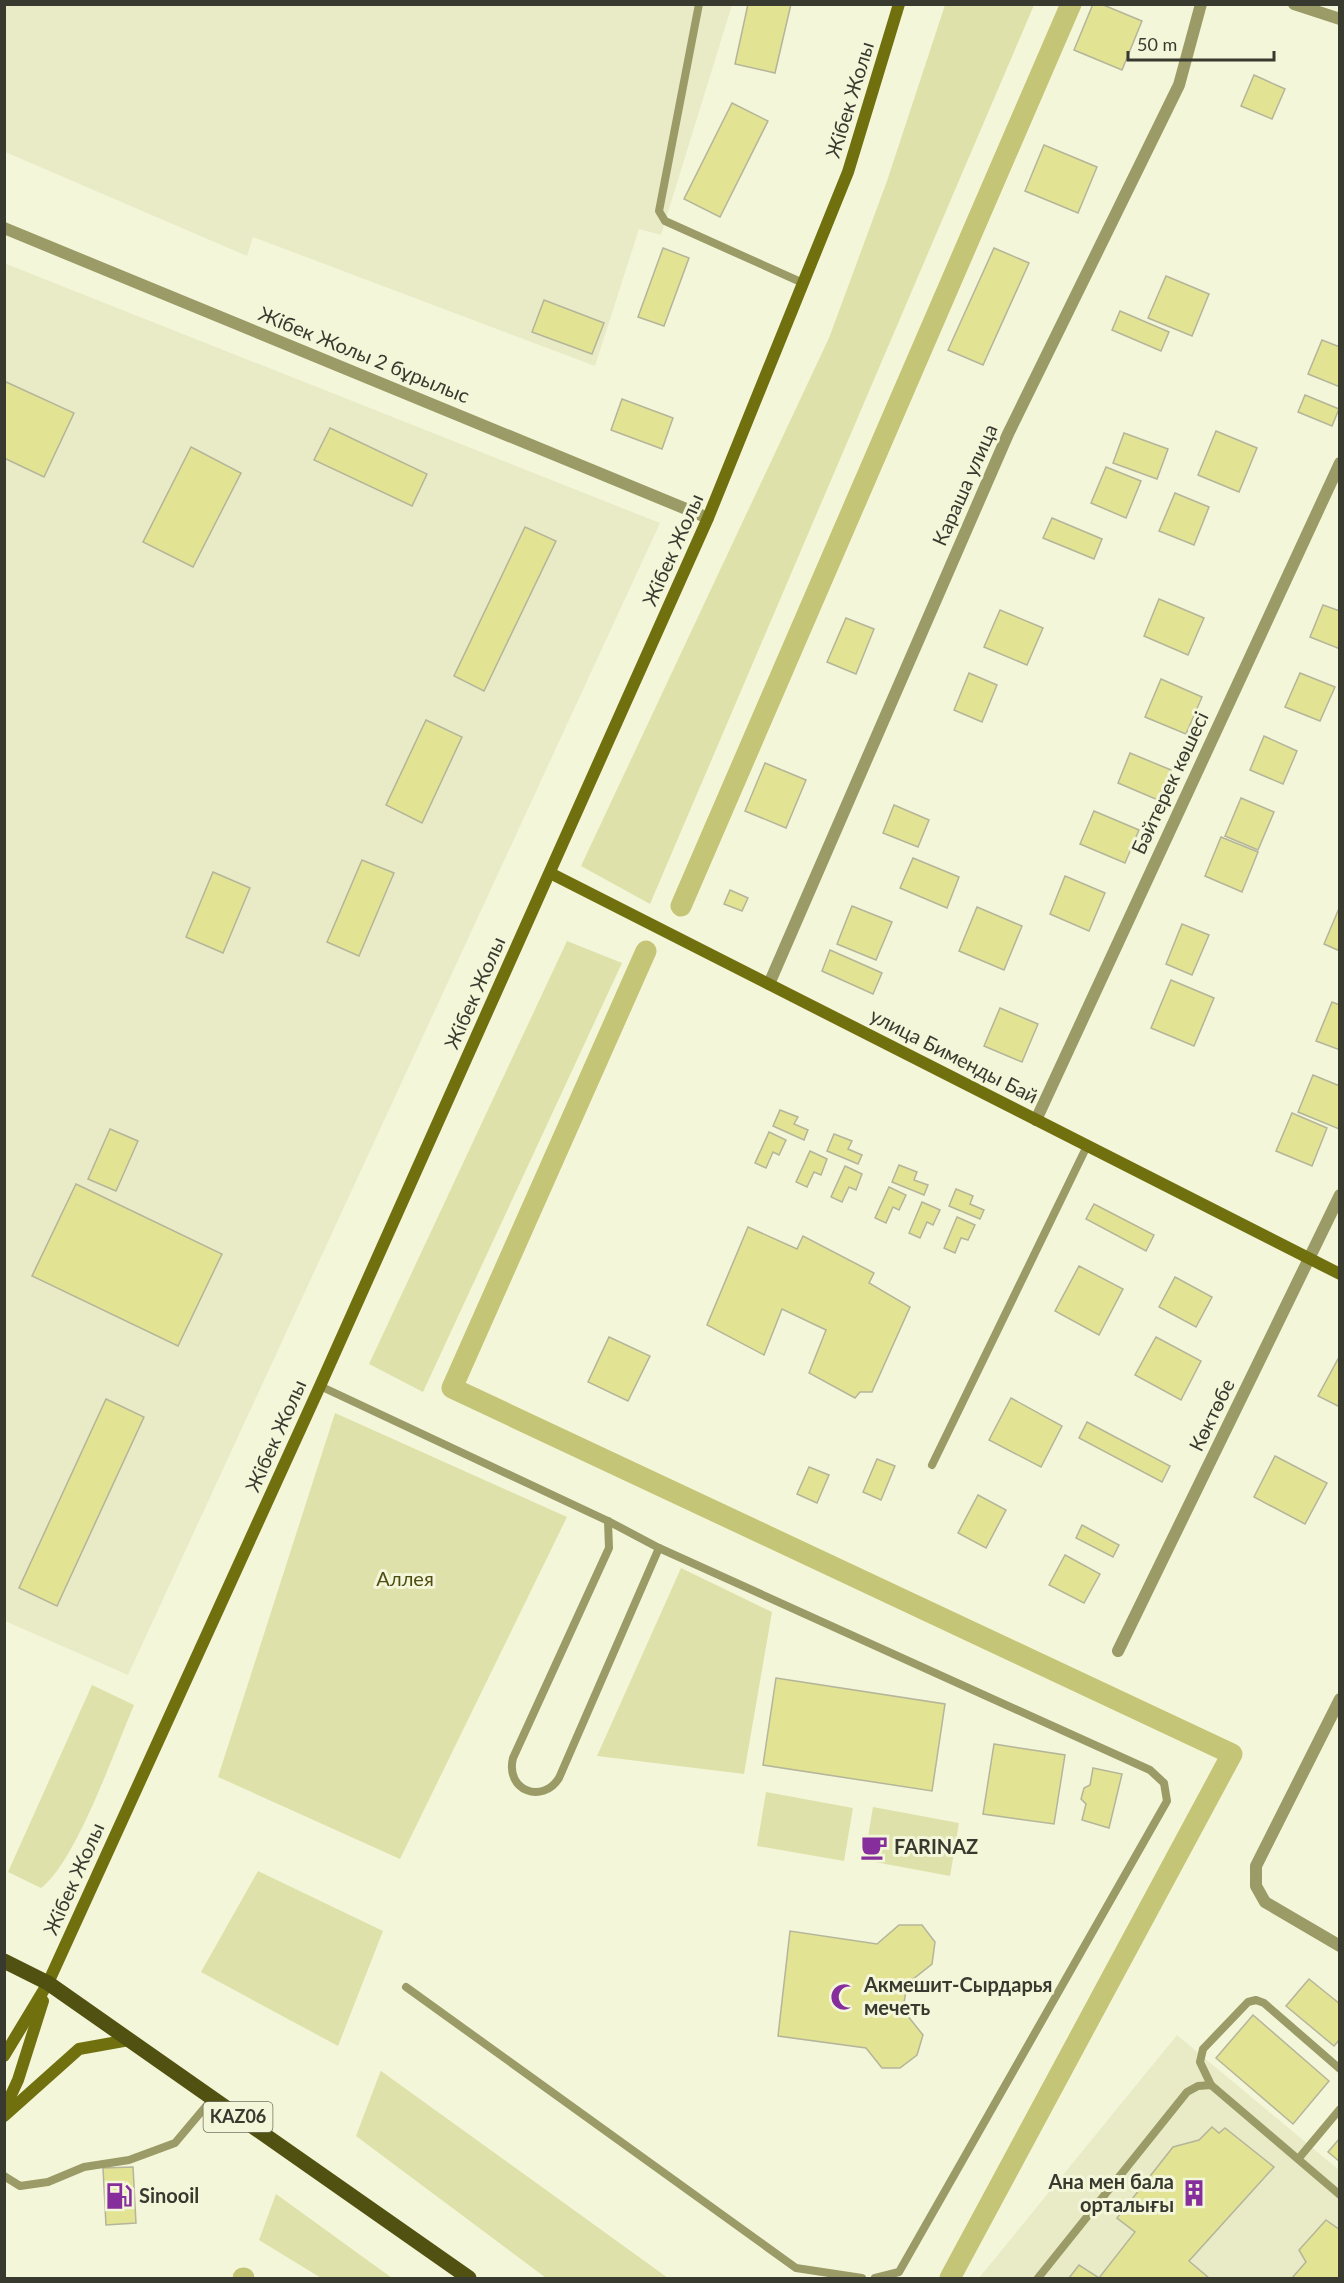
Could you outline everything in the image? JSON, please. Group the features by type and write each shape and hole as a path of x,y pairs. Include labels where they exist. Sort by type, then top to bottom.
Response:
{"main road":[{"name":"Жібек Жолы","path":"48,1983 320,1386 708,518 848,172 899,4"},
{"name":"улица Бименды Бай","path":"550,873 1340,1274"},
{"name":"KAZ06","path":"4,1961 48,1983 469,2278"},
{"path":"4,2056 48,1983"},
{"path":"4,2110 18,2080 48,1983"},
{"path":"4,2116 79,2049 129,2040"}],"street":[{"name":"Караша улица","path":"769,984 1008,434 1179,85 1201,4"},
{"path":"1294,4 1340,19"},
{"name":"Жібек Жолы 2 бұрылыс","path":"4,228 708,518"},
{"name":"Бәйтерек көшесі","path":"1036,1120 1340,463"},
{"name":"Көктөбе","path":"1118,1652 1340,1195"},
{"path":"1340,1699 1256,1866 1256,1886 1265,1902 1340,1946"}],"lane":[{"path":"699,4 659,211 665,221 803,284"},
{"path":"932,1465 1087,1146"},
{"path":"320,1386 608,1521 659,1548 1150,1770 1164,1783 1167,1801 899,2271 875,2278"},
{"path":"608,1521 609,1548 513,1758 510,1770 512,1779 518,1785 538,1793 547,1791 559,1778 659,1548"},
{"path":"406,1987 796,2268 862,2278"},
{"path":"1340,2069 1264,2003 1256,2000 1248,2002 1203,2049 1200,2062 1210,2085 1340,2195"},
{"path":"1038,2278 1187,2092 1198,2086 1210,2085"},
{"path":"4,2175 20,2186 48,2182 84,2167 129,2160 175,2142 212,2099"},
{"path":"1299,2158 1340,2109"}],"shaded area":[{"path":"4,5 732,5 661,235 639,229 595,366 253,237 247,256 5,152"},
{"path":"4,263 660,523 128,1675 5,1621"},
{"path":"1177,2035 1339,2170 1339,2278 979,2278"}],"green space":[{"path":"945,5 1034,5 650,904 581,866 829,338 887,181"},
{"path":"567,941 622,963 423,1392 369,1364"},
{"name":"Аллея","path":"335,1413 567,1517 400,1859 218,1777"},
{"path":"681,1568 772,1612 744,1774 597,1756"},
{"path":"92,1685 134,1705 81,1830 68,1855 41,1888 8,1872"},
{"path":"766,1792 853,1808 844,1861 757,1846"},
{"path":"873,1807 959,1823 950,1876 864,1860"},
{"path":"258,1871 383,1931 338,2046 201,1972"},
{"path":"381,2070 668,2278 546,2278 356,2136"},
{"path":"276,2194 392,2278 321,2278 259,2240"}],"building":[{"path":"748,4 791,4 775,73 735,64"},
{"path":"1093,4 1101,4 1142,21 1122,70 1074,50"},
{"path":"1254,75 1285,89 1272,119 1241,106"},
{"path":"732,103 768,121 720,217 684,199"},
{"path":"1044,145 1097,167 1078,213 1025,191"},
{"path":"663,248 689,258 664,326 638,317"},
{"path":"994,248 1029,263 983,365 948,350"},
{"path":"1166,276 1209,294 1192,336 1148,318"},
{"path":"544,300 604,323 592,354 532,332"},
{"path":"1120,311 1169,332 1161,351 1112,330"},
{"path":"1322,340 1340,347 1340,387 1308,374"},
{"path":"4,381 74,413 44,477 4,458"},
{"path":"1305,395 1339,409 1332,426 1298,412"},
{"path":"622,399 673,418 662,449 611,430"},
{"path":"330,428 427,474 412,506 314,460"},
{"path":"1216,431 1257,448 1239,492 1198,475"},
{"path":"1124,433 1168,449 1157,479 1113,463"},
{"path":"191,447 241,473 193,567 143,542"},
{"path":"1106,467 1141,481 1126,518 1091,503"},
{"path":"1175,493 1209,507 1194,545 1159,531"},
{"path":"1052,518 1102,539 1094,559 1043,538"},
{"path":"525,527 556,541 484,691 454,676"},
{"path":"1159,599 1204,618 1188,655 1144,636"},
{"path":"1323,605 1340,611 1340,649 1310,637"},
{"path":"1000,610 1043,628 1027,665 984,647"},
{"path":"846,618 874,629 856,674 827,662"},
{"path":"969,673 997,685 982,722 954,710"},
{"path":"1300,673 1335,687 1320,721 1285,707"},
{"path":"1161,679 1202,697 1186,734 1145,717"},
{"path":"426,720 462,737 422,823 386,805"},
{"path":"1264,736 1297,751 1283,784 1250,770"},
{"path":"1130,753 1171,770 1158,800 1118,783"},
{"path":"765,763 806,780 786,828 745,811"},
{"path":"1241,798 1274,812 1258,850 1225,836"},
{"path":"894,805 929,820 918,847 883,833"},
{"path":"1094,811 1139,830 1125,863 1080,844"},
{"path":"1221,837 1258,852 1242,892 1205,876"},
{"path":"913,858 959,877 947,908 900,888"},
{"path":"362,860 394,873 359,956 327,942"},
{"path":"213,872 250,888 223,953 186,937"},
{"path":"1065,876 1105,893 1089,931 1050,914"},
{"path":"730,890 748,898 742,911 724,904"},
{"path":"852,906 892,922 876,960 837,944"},
{"path":"1340,906 1340,951 1324,944"},
{"path":"977,907 1022,926 1004,970 959,951"},
{"path":"1182,924 1209,935 1192,975 1166,964"},
{"path":"830,950 882,973 873,994 822,971"},
{"path":"1171,980 1214,998 1194,1046 1151,1028"},
{"path":"1332,1002 1340,1005 1340,1050 1316,1041"},
{"path":"1000,1008 1038,1024 1022,1062 984,1046"},
{"path":"1313,1075 1340,1086 1339,1129 1298,1112"},
{"path":"780,1110 798,1117 794,1124 808,1130 804,1140 773,1126"},
{"path":"1292,1113 1327,1128 1312,1166 1276,1151"},
{"path":"110,1129 138,1141 116,1191 88,1179"},
{"path":"769,1132 786,1140 779,1155 773,1152 766,1168 755,1163"},
{"path":"834,1134 852,1141 848,1149 862,1155 858,1164 827,1151"},
{"path":"810,1151 827,1159 821,1175 814,1172 807,1187 796,1182"},
{"path":"899,1165 917,1172 914,1180 928,1185 924,1195 892,1182"},
{"path":"845,1166 862,1174 856,1190 849,1187 842,1202 831,1197"},
{"path":"76,1184 222,1254 178,1346 32,1276"},
{"path":"889,1187 906,1195 899,1210 893,1207 886,1223 875,1218"},
{"path":"956,1189 973,1196 970,1204 984,1210 980,1219 949,1206"},
{"path":"922,1202 940,1210 933,1225 927,1222 920,1238 909,1233"},
{"path":"1094,1204 1154,1235 1146,1251 1086,1219"},
{"path":"957,1217 975,1225 968,1240 961,1238 955,1253 944,1248"},
{"path":"748,1227 797,1249 803,1236 874,1273 869,1283 910,1307 872,1392 860,1392 855,1398 809,1373 826,1330 782,1309 764,1355 707,1325"},
{"path":"1079,1266 1123,1289 1099,1335 1055,1311"},
{"path":"1175,1277 1212,1297 1196,1327 1159,1307"},
{"path":"609,1337 650,1356 628,1401 588,1382"},
{"path":"1156,1337 1201,1361 1181,1400 1135,1375"},
{"path":"1338,1359 1340,1360 1340,1407 1318,1396"},
{"path":"1011,1398 1062,1426 1041,1467 989,1440"},
{"path":"106,1399 144,1417 57,1606 19,1588"},
{"path":"1087,1422 1170,1466 1162,1482 1079,1438"},
{"path":"1275,1456 1327,1483 1305,1524 1254,1497"},
{"path":"877,1459 895,1466 881,1500 863,1492"},
{"path":"809,1467 829,1475 817,1503 797,1494"},
{"path":"978,1495 1006,1510 986,1548 958,1533"},
{"path":"1082,1525 1119,1545 1113,1557 1076,1538"},
{"path":"1065,1555 1100,1574 1084,1603 1049,1585"},
{"path":"776,1678 945,1704 932,1791 763,1765"},
{"path":"994,1744 1065,1755 1054,1824 983,1814"},
{"path":"1093,1768 1122,1774 1109,1828 1082,1820 1086,1804 1081,1799 1084,1788 1090,1785"},
{"name":"Акмешит-Сырдарья мечеть","path":"899,1925 922,1925 935,1942 932,1964 907,1984 903,2010 923,2035 917,2055 900,2068 882,2068 866,2048 778,2036 790,1931 877,1944"},
{"path":"1309,1979 1340,2004 1340,2039 1334,2046 1286,2006"},
{"path":"1253,2015 1329,2081 1293,2124 1216,2058"},
{"name":"Ана мен бала орталығы","path":"1212,2127 1219,2133 1225,2128 1274,2167 1189,2261 1209,2278 1099,2278 1135,2232 1117,2218 1173,2147 1199,2140"},
{"path":"1340,2138 1340,2162 1328,2152"},
{"name":"Sinooil","path":"133,2167 136,2223 106,2225 103,2168"},
{"path":"1326,2220 1340,2230 1340,2278 1292,2278 1306,2262 1299,2250"},
{"path":"1079,2265 1099,2278 1069,2278"}],"waterway":[{"path":"681,906 1071,4"},
{"path":"646,951 452,1388 1232,1754 950,2278"}],"place":[{"name":"FARINAZ","path":"874,1847"},
{"name":"Акмешит-Сырдарья мечеть","path":"844,1997"},
{"name":"Ана мен бала орталығы","path":"1194,2193"},
{"name":"Sinooil","path":"119,2196"}]}
